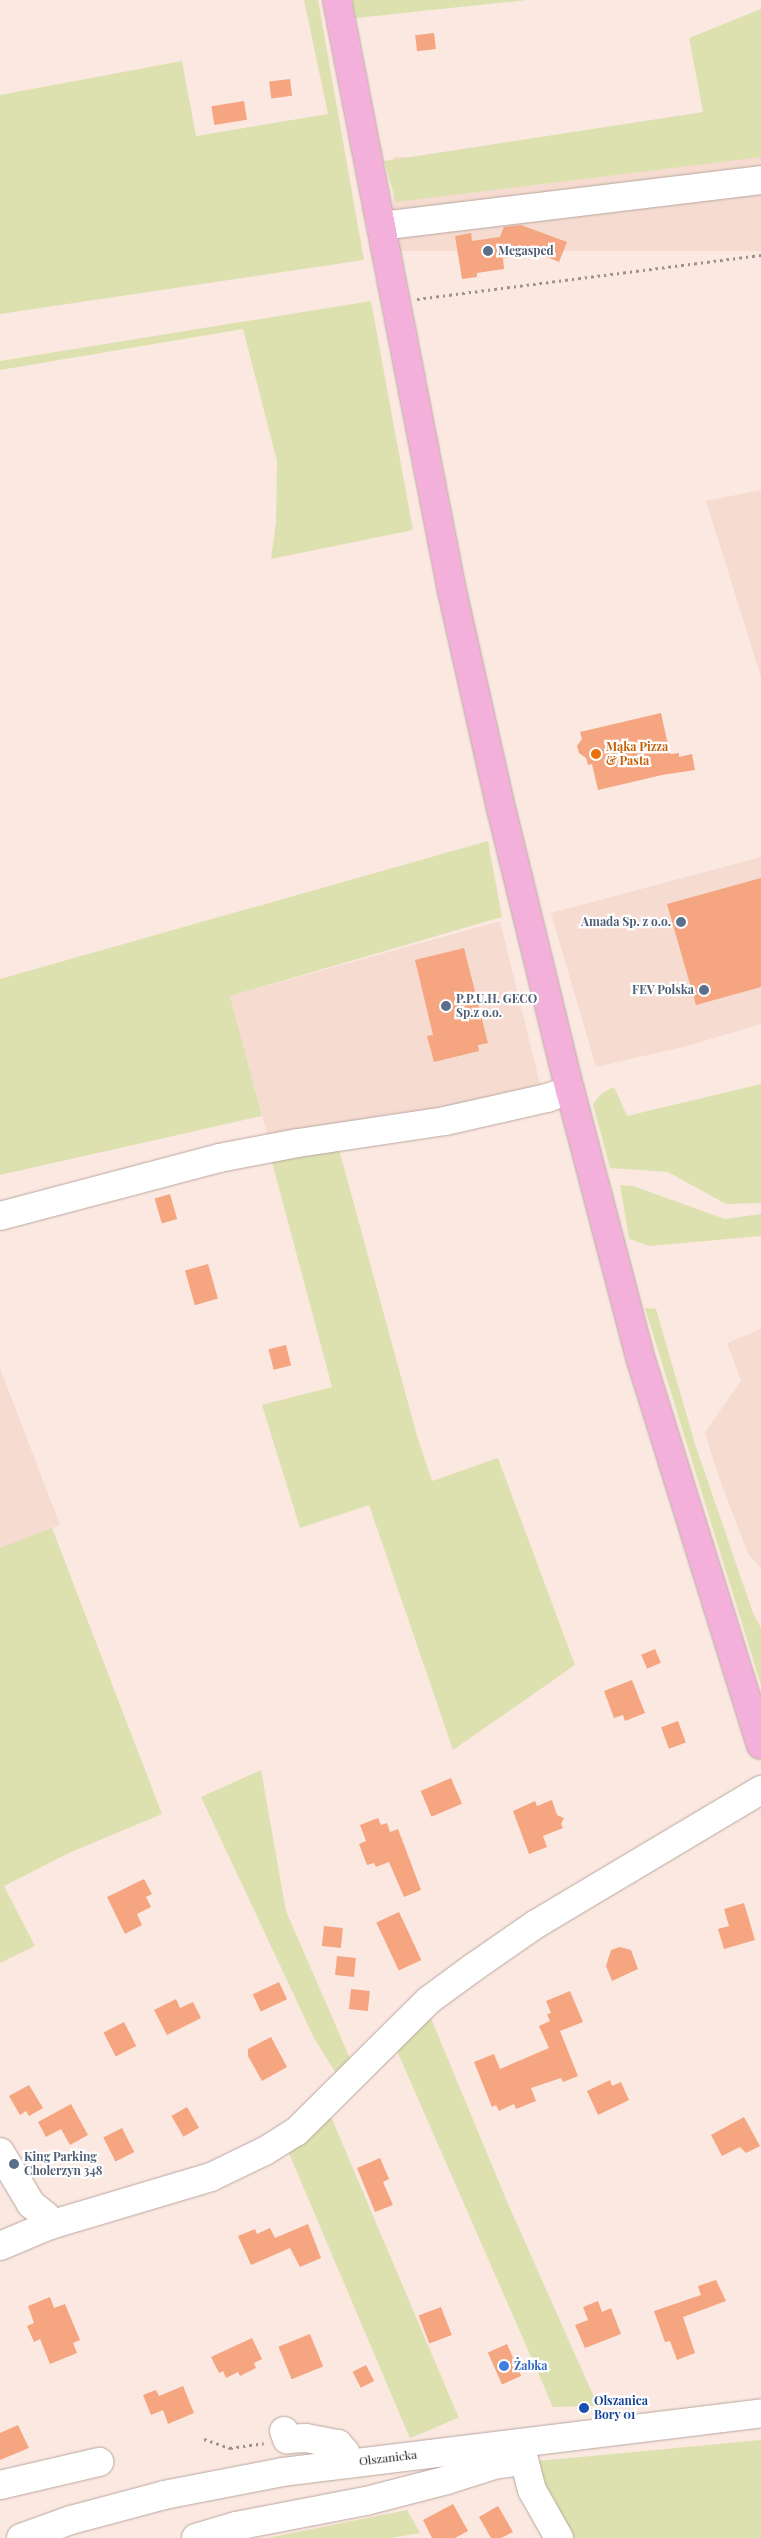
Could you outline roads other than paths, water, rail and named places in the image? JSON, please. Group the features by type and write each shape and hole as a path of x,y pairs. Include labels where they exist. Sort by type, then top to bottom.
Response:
{"main road":[{"path":"337,0 452,591 570,1090 641,1360 761,1746"}],"street":[{"path":"381,226 761,180"},
{"path":"0,1216 220,1158 298,1142 445,1121 547,1098 570,1090"},
{"path":"0,2246 50,2226 211,2177 265,2151 296,2132 429,2000 474,1967 536,1924 761,1790"},
{"path":"0,2152 31,2204 46,2216 50,2226"},
{"name":"Olszanicka","path":"21,2538 71,2520 164,2495 274,2474 347,2463 522,2452 761,2413"},
{"path":"286,2435 338,2444 345,2452 347,2463"},
{"path":"196,2538 236,2526 366,2501 447,2480 494,2465 522,2452 532,2490 559,2538"},
{"path":"0,2485 100,2462"}],"place":[{"name":"Megasped","path":"488,251"},
{"name":"Mąka Pizza & Pasta","path":"596,754"},
{"name":"Amada Sp. z o.o.","path":"681,922"},
{"name":"FEV Polska","path":"704,990"},
{"name":"P.P.U.H. GECO Sp.z o.o.","path":"446,1006"},
{"name":"King Parking Cholerzyn 348","path":"14,2164"},
{"name":"Żabka","path":"504,2366"},
{"name":"Olszanica Bory 01","path":"584,2408"}]}
